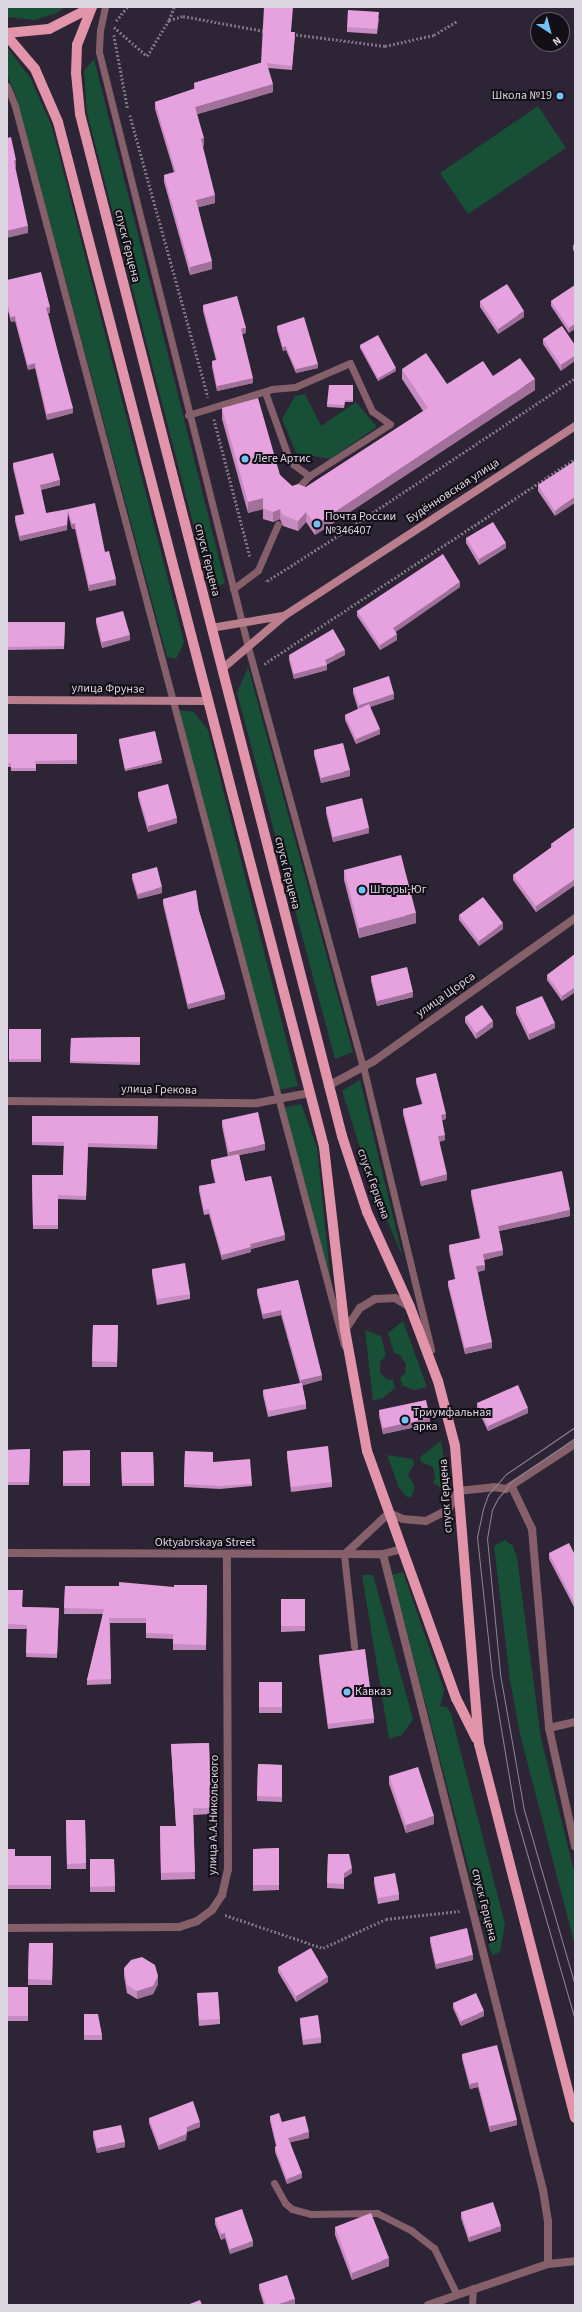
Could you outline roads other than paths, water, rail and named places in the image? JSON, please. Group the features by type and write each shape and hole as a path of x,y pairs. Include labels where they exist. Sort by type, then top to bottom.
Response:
{"main road":[{"path":"7,33 49,29 92,7"},
{"name":"спуск Герцена","path":"92,7 77,45 76,73 80,114 328,1086 368,1212 410,1307 438,1381 455,1446 479,1744 575,2118"},
{"name":"спуск Герцена","path":"7,36 35,69 58,122 324,1147 345,1330 367,1451 456,1698 479,1744"}],"street":[{"name":"Будённовская улица","path":"222,669 284,616 575,426"},
{"name":"Будённовская улица","path":"211,628 284,616"},
{"name":"улица Фрунзе","path":"7,700 208,701"},
{"name":"улица Щорса","path":"328,1086 363,1066 575,918"},
{"name":"улица Грекова","path":"7,1101 257,1103 309,1093"},
{"path":"345,1330 360,1308 375,1299 395,1298 410,1307"},
{"path":"344,1555 389,1513 403,1519 426,1521 448,1510 458,1491 494,1488 506,1489 512,1487 575,1444"},
{"path":"512,1487 532,1529 550,1728 575,1846"},
{"name":"Oktyabrskaya Street","path":"7,1553 344,1555 383,1554 402,1549"},
{"name":"спуск Герцена","path":"383,1554 543,2190 548,2221 548,2264"},
{"name":"улица А.А.Никольского","path":"7,1928 179,1927 197,1921 212,1910 222,1895 228,1870 227,1555"},
{"path":"550,1728 575,1722"},
{"path":"428,2305 473,2288 548,2264 575,2261"}],"lane":[{"path":"105,7 100,30 100,52 188,415 254,671 363,1066 438,1381"},
{"path":"7,86 15,106 277,1100 356,1392"},
{"path":"188,415 265,392 295,387 350,363 372,411 390,424 309,476 294,492"},
{"path":"265,392 290,462 309,476"},
{"path":"233,589 258,570 278,524"},
{"path":"344,1555 354,1646"},
{"path":"274,2183 285,2203 292,2209 311,2214 377,2213 412,2231 434,2248 456,2294"},
{"path":"472,2305 473,2288"}],"tram line":[{"path":"575,1427 506,1474 488,1495 483,1509 477,1537 492,1675 515,1812 575,2020"},
{"path":"575,1438 512,1481 498,1498 492,1510 487,1538 500,1674 524,1810 575,1986"}],"place":[{"name":"Школа №19","path":"560,96"},
{"name":"Леге Артис","path":"245,459"},
{"name":"Почта России №346407","path":"317,524"},
{"name":"Шторы-Юг","path":"362,890"},
{"name":"Триумфальная арка","path":"405,1420"},
{"name":"Кавказ","path":"347,1692"}]}
